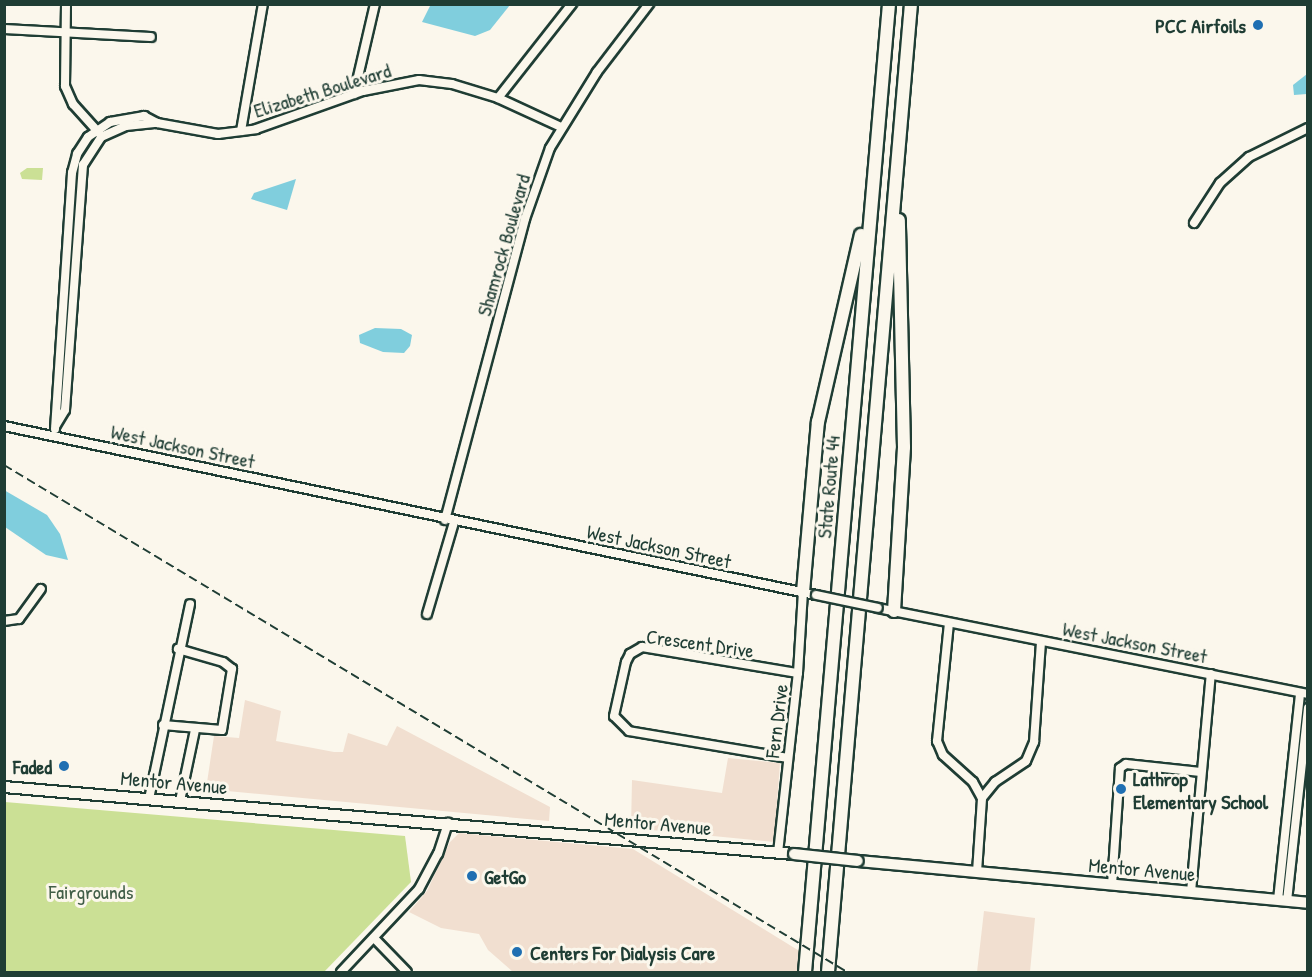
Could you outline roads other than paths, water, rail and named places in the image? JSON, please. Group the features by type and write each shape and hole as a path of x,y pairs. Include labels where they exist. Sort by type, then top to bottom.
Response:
{"highway":[{"name":"State Route 44","path":"805,972 889,4"},
{"name":"State Route 44","path":"828,972 911,4"},
{"path":"894,611 904,447 897,159"},
{"path":"803,592 818,422 872,184"}],"main road":[{"name":"Mentor Avenue","path":"4,787 448,823 1308,903"}],"street":[{"path":"66,4 65,86 73,104 99,134"},
{"path":"241,131 263,4"},
{"path":"354,94 375,4"},
{"path":"498,98 572,4"},
{"name":"Shamrock Boulevard","path":"426,614 525,219 561,127 597,72 649,4"},
{"path":"4,29 151,37"},
{"name":"Elizabeth Boulevard","path":"53,436 56,425 54,414 72,173 80,148 124,116 149,117 157,123 218,134 241,131 354,94 419,80 452,84 498,98 561,127"},
{"path":"1194,223 1220,183 1249,157 1308,128"},
{"name":"West Jackson Street","path":"4,426 449,521 1304,694"},
{"path":"4,621 19,619 41,589"},
{"name":"Fern Drive","path":"778,853 798,673 803,592"},
{"path":"149,799 178,649 190,604"},
{"path":"949,623 937,741 943,755 973,782 982,798 978,872"},
{"path":"982,798 995,782 1026,761 1034,741 1041,641"},
{"name":"Crescent Drive","path":"789,759 629,731 614,716 626,662 630,654 642,648 798,673"},
{"path":"163,725 195,730 222,730 232,669 223,662 178,649"},
{"path":"1191,892 1211,674"},
{"path":"1283,900 1304,694"},
{"path":"1283,900 1308,708"},
{"path":"180,801 195,730"},
{"path":"1112,885 1120,768 1126,764 1201,772"},
{"path":"341,972 419,889 438,854 448,823"},
{"path":"374,938 407,972"}],"water":[{"path":"431,4 510,5 490,30 475,36 422,22"},
{"path":"1307,74 1307,94 1294,95 1293,85"},
{"path":"296,179 287,210 251,199 254,193"},
{"path":"375,328 401,329 412,335 410,346 404,353 383,352 360,343 359,335"},
{"path":"4,490 47,515 60,534 68,560 46,555 5,527"}],"railway":[{"path":"4,465 847,972"}],"place":[{"name":"PCC Airfoils","path":"1258,25"},
{"name":"Faded","path":"64,766"},
{"name":"Lathrop Elementary School","path":"1121,789"},
{"name":"GetGo","path":"472,876"},
{"name":"Centers For Dialysis Care","path":"517,952"}],"park label":[{"name":"Fairgrounds","path":"91,891"}]}
